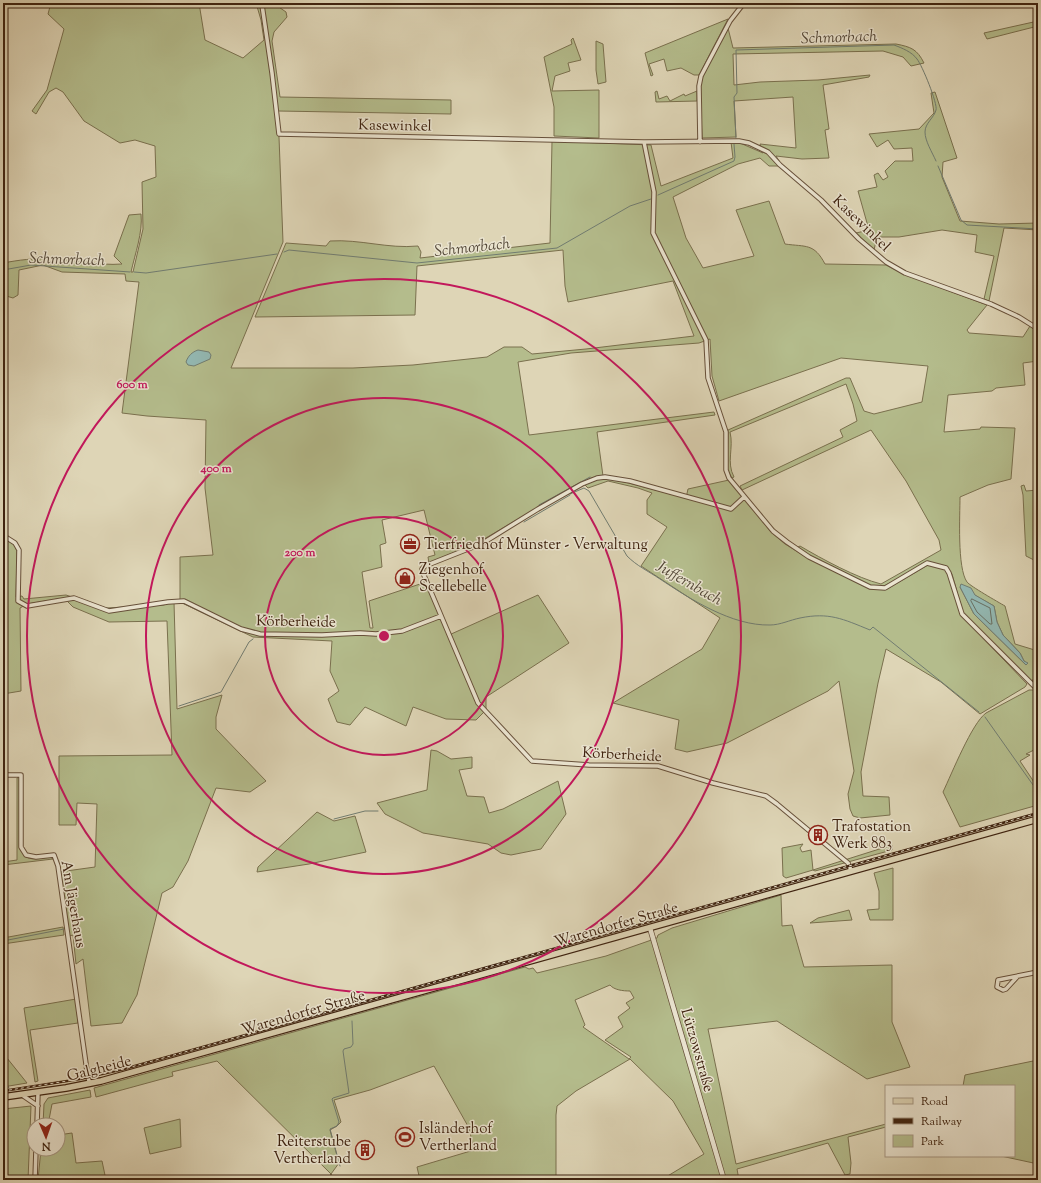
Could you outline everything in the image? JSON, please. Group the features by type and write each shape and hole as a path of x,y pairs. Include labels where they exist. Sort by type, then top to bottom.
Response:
{"main road":[{"name":"Warendorfer Straße","path":"199,1053 650,928 1038,818"},
{"name":"Galgheide","path":"3,1097 90,1083 199,1053"}],"street":[{"name":"Kasewinkel","path":"260,3 262,5 272,73 279,134 644,142 739,141 749,143 768,152 780,165 821,200 859,239 886,262 905,273 991,304 1019,317 1038,329"},
{"path":"700,142 698,86 701,76 730,22 744,3"},
{"path":"644,142 654,192 653,233 706,340 708,378 726,432 726,470 729,478 773,531 787,542 809,557 870,587 885,588 928,564 946,568 949,572 962,614 1038,690"},
{"name":"Körberheide","path":"744,497 731,509 630,481 605,477 598,478 582,484 483,543 425,566 422,569 478,703 532,761 589,765 658,766 713,783 766,796 848,863 852,870"},
{"name":"Körberheide","path":"3,534 15,543 19,550 18,601 27,606 74,598 109,611 184,601 241,629 260,634 376,634 402,630 441,616"},
{"name":"Am Jägerhaus","path":"3,775 21,775 21,847 26,856 36,857 54,855 58,866 88,1078 90,1083"},
{"name":"Lützowstraße","path":"650,928 724,1180"},
{"path":"1017,977 1006,989 1003,990 998,987 998,980 1038,972"},
{"path":"37,1117 38,1092"},
{"path":"22,1095 38,1106"},
{"path":"35,1180 36,1157"}],"green space":[{"path":"51,3 199,3 205,40 243,58 264,40 261,20 256,3 273,3 286,12 287,17 274,32 272,41 280,97 451,100 451,114 278,111 283,242 231,368 353,368 413,365 487,357 504,347 522,347 532,354 694,336 673,281 568,302 565,286 563,250 417,266 415,315 255,317 286,243 326,246 330,241 352,241 407,247 418,246 421,252 420,258 550,243 552,141 651,145 661,186 733,158 731,142 740,143 763,153 760,144 796,148 793,97 734,101 736,137 702,138 700,87 703,76 728,28 733,48 896,44 913,49 924,63 911,66 903,57 883,51 733,54 734,85 870,75 869,77 823,85 829,129 825,130 829,158 802,159 776,156 781,164 779,166 769,166 760,158 738,164 673,197 686,238 703,268 754,256 736,210 769,201 785,244 804,246 813,249 821,257 825,264 886,265 904,274 987,305 967,330 969,333 1023,337 1030,326 1038,331 1038,361 1023,363 1025,385 996,388 992,391 948,395 944,432 980,429 981,427 1015,428 1011,479 988,485 960,497 960,554 964,575 967,582 1005,606 1015,644 1038,651 1038,675 1035,675 1032,682 963,613 952,574 946,566 928,562 884,586 870,586 809,555 798,547 800,546 851,573 881,584 941,550 939,540 906,481 871,430 742,490 740,486 843,437 840,430 857,421 846,384 730,432 730,460 734,477 732,478 727,469 728,430 846,378 850,378 864,411 874,414 922,402 928,366 841,358 719,401 712,376 710,339 699,343 571,353 518,362 529,435 714,412 715,415 597,432 603,476 591,478 581,483 479,542 429,563 428,557 435,555 424,510 382,520 386,543 380,545 382,567 362,572 370,628 373,628 369,601 426,582 449,635 538,595 569,643 486,697 486,710 476,720 446,719 413,707 406,726 365,707 350,725 337,722 328,699 339,691 330,671 332,641 253,637 180,602 180,557 213,555 205,488 206,420 122,413 139,282 126,281 125,274 62,272 43,265 19,270 18,295 13,298 3,295 3,263 44,259 122,264 114,256 129,215 141,214 140,236 131,272 133,272 143,229 142,182 156,177 155,146 135,140 120,143 84,121 63,92 56,88 49,92 36,114 32,111 47,90 64,29 48,14","holes":["960,587 994,606 997,622 1003,635 1020,653 1026,665 974,614"]},
{"path":"728,19 699,75 694,75 681,68 667,71 664,59 649,64 653,75 651,76 645,53"},
{"path":"1038,21 1038,26 987,39 984,33"},
{"path":"573,38 581,60 568,63 570,71 555,76 552,91 599,90 599,138 554,136 554,107 544,57 572,44 571,40"},
{"path":"596,41 603,44 606,82 598,84 596,70"},
{"path":"657,91 659,99 667,96 670,101 684,94 685,96 697,91 697,101 656,102 655,92"},
{"path":"935,92 957,158 943,162 942,177 960,221 999,224 1038,223 1038,230 1004,228 989,301 984,299 994,256 975,252 977,235 942,230 899,237 877,237 874,250 856,233 869,230 858,191 877,187 874,175 878,173 883,180 888,177 885,171 895,161 913,161 912,148 894,149 888,140 877,147 869,134 919,129 934,113 931,93"},
{"path":"605,478 686,498 688,489 729,480 771,532 785,544 808,558 870,589 887,589 928,565 944,569 948,573 961,615 1027,684 1025,687 980,714 941,682 886,649 861,772 863,796 889,797 890,815 860,818 853,816 850,809 848,794 854,771 839,681 828,691 727,743 687,752 675,749 679,720 613,703 702,649 720,618 641,566 667,527 647,514 647,500 652,493 608,481 588,488 584,484"},
{"path":"1024,485 1026,491 1038,490 1038,562 1026,556 1023,495 1021,486"},
{"path":"3,537 14,544 17,551 16,597 22,596 24,599 66,595 106,608 164,605 174,602 177,709 222,695 216,717 216,729 266,781 250,792 216,788 188,861 173,887 162,893 137,995 122,1023 91,1026 83,959 76,964 73,935 69,936 59,872 95,867 97,804 77,803 76,825 59,825 59,756 172,755 167,621 109,622 73,607 64,598 27,604 20,608 21,691 3,694"},
{"path":"1029,690 1036,690 1038,693 1038,748 1026,754 1030,755 1020,761 1038,788 1038,805 960,827 943,792 969,737 986,713"},
{"path":"431,750 437,751 451,759 472,757 472,768 459,770 467,796 484,797 489,813 503,809 558,781 566,814 541,849 511,855 501,853 488,844 423,833 385,814 377,803 427,790"},
{"path":"19,777 21,782 20,846 22,852 31,859 50,857 53,859 3,865 3,862 17,860 17,778"},
{"path":"317,812 334,821 355,816 366,852 309,864 257,872 258,867"},
{"path":"803,844 800,848 802,852 811,850 813,870 786,878 783,876 782,848"},
{"path":"892,845 892,850 815,871 813,870"},
{"path":"893,868 893,920 870,920 867,910 879,909 879,891 874,873"},
{"path":"781,895 782,926 792,925 804,967 892,965 892,1022 910,1067 867,1079 777,1021 708,1029 736,1164 885,1124 885,1127 848,1137 851,1163 850,1174 845,1175 828,1143 737,1169 739,1180 661,1180 704,1154 673,1101 630,1059 576,1091 557,1106 556,1180 420,1180 417,1167 474,1150 469,1128 434,1066 370,1090 334,1100 341,1122 330,1130 339,1163 331,1174 217,1061 172,1072 173,1076 96,1097 94,1088 525,967 529,969 533,968 537,973 606,956 657,938 658,935 672,928","holes":["610,985 614,988 630,991 634,998 626,1003 630,1008 618,1017 623,1027 605,1040 631,1057 629,1059 583,1027 585,1025 575,1000"]},
{"path":"849,910 852,920 810,923 818,918"},
{"path":"63,927 64,935 3,944 3,938"},
{"path":"76,999 78,1023 30,1030 38,1081 35,1082 24,1008"},
{"path":"3,1055 7,1058 27,1083 3,1087"},
{"path":"1038,1060 1038,1164 1006,1157 1015,1157 1015,1085 963,1085 965,1075"},
{"path":"90,1090 91,1097 52,1104 50,1117 43,1117 44,1104 48,1098"},
{"path":"31,1106 31,1117 26,1117 26,1157 29,1157 28,1180 3,1180 3,1109"},
{"path":"180,1119 181,1147 150,1154 144,1128"},
{"path":"72,1133 76,1163 102,1161 106,1180 38,1180 40,1157 66,1157 66,1134"},
{"path":"331,1174 334,1180 327,1180"}],"water":[{"path":"198,350 209,352 211,355 210,359 194,366 188,365 186,362 188,358 192,353"},
{"path":"961,584 971,588 975,595 994,606 997,622 1003,635 1020,653 1024,661 1028,663 1026,665 974,614 960,587"}],"waterway":[{"name":"Schmorbach","path":"736,138 734,97 737,93 736,50 894,45 910,52 917,59 932,93 936,110 926,126 925,135 927,143 936,161"},
{"name":"Schmorbach","path":"658,195 734,161 734,144"},
{"name":"Schmorbach","path":"938,166 961,220 967,225 1038,229"},
{"name":"Schmorbach","path":"284,252 289,250 417,263 557,248 630,206 651,199"},
{"name":"Schmorbach","path":"134,272 146,273 277,254"},
{"name":"Schmorbach","path":"3,270 31,265 130,272"},
{"path":"539,505 590,477"},
{"name":"Juffernbach","path":"570,494 584,488 589,491 627,556 635,563 698,603 726,616 756,624 774,625 810,616 828,616 844,620 870,630 873,627 979,712"},
{"path":"524,522 570,495"},
{"path":"179,706 221,692 249,642 253,639"},
{"name":"Juffernbach","path":"985,717 1038,792"},
{"path":"334,819 365,811 378,811"},
{"path":"3,941 64,929"},
{"path":"340,1166 330,1129 337,1126 339,1122 332,1099 349,1093 343,1051 344,1049 351,1047 353,1044 352,1021"},
{"path":"5,1081 9,1088"},
{"path":"331,1176 333,1180"}],"railway":[{"path":"3,1091 80,1079 124,1069 1038,813"}],"place":[{"name":"Tierfriedhof Münster - Verwaltung","path":"410,544"},
{"name":"Ziegenhof Scellebelle","path":"405,578"},
{"name":"Trafostation Werk 883","path":"818,835"},
{"name":"Isländerhof Vertherland","path":"405,1137"},
{"name":"Reiterstube Vertherland","path":"365,1150"}]}
